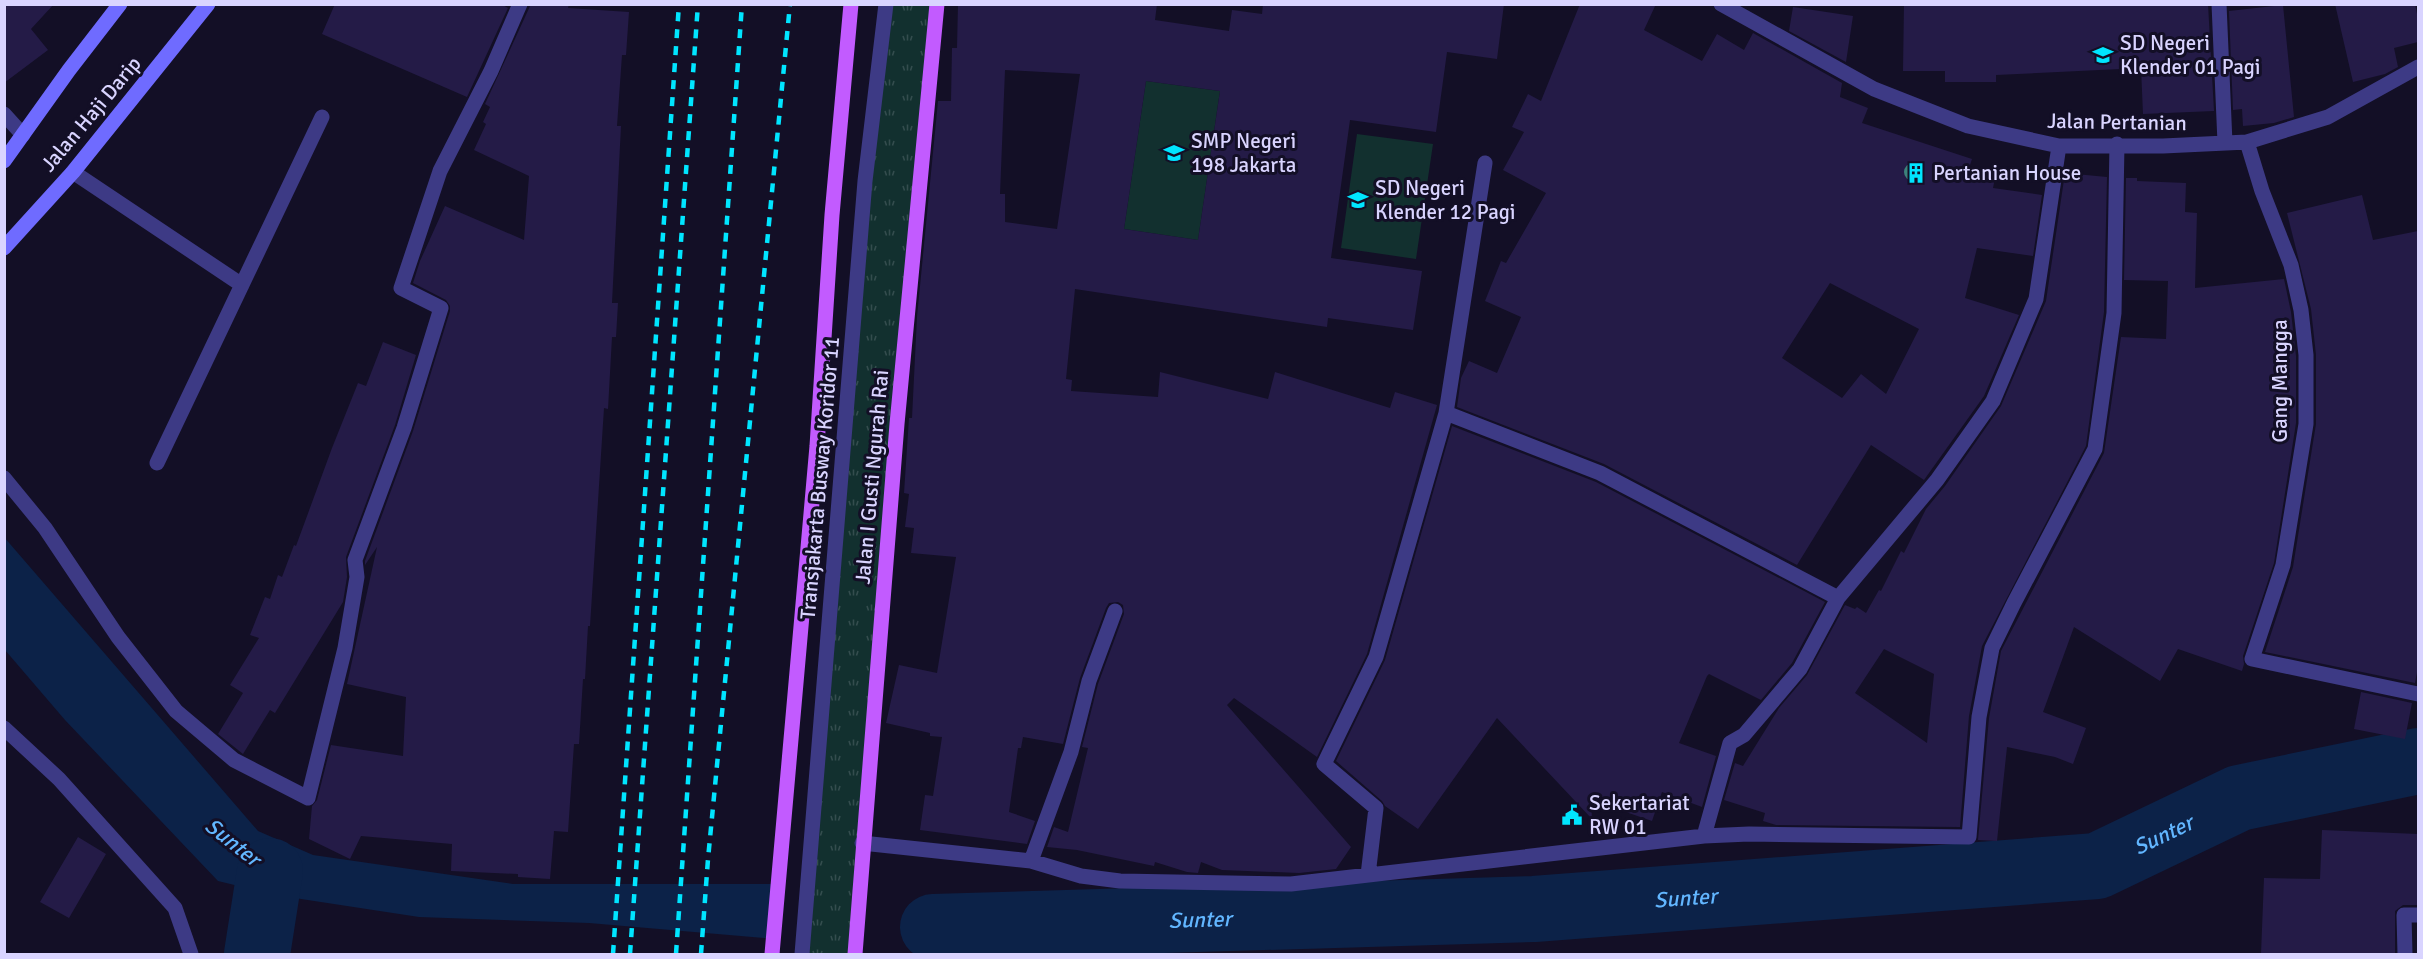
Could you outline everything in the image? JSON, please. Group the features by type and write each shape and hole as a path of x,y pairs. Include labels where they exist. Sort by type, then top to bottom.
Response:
{"main road":[{"name":"Jalan Haji Darip","path":"4,161 120,4"},
{"name":"Jalan Haji Darip","path":"4,248 73,172 208,4"},
{"path":"772,954 817,446 832,215 851,4"},
{"name":"Jalan I Gusti Ngurah Rai","path":"855,954 862,843 902,377 937,4"}],"street":[{"path":"4,478 45,528 118,637 176,711 234,760 308,798 345,648 357,577 355,560 404,428 441,308 400,288 440,171 491,71 520,4"},
{"name":"Transjakarta Busway Koridor 11","path":"802,954 865,181 885,4"},
{"name":"Jalan Pertanian","path":"1721,4 1874,89 1968,126 2059,146 2247,141 2328,117 2418,67"},
{"path":"2219,4 2225,143"},
{"path":"4,114 23,135"},
{"path":"157,463 322,117"},
{"name":"Gang Mangga","path":"2247,141 2262,191 2291,265 2301,310 2306,355 2306,424 2283,566 2252,659 2418,694"},
{"path":"862,843 1031,861 1081,876 1120,881 1291,884 1704,836 1749,834 1969,837 1978,717 1992,648 2095,449 2114,313 2117,144"},
{"path":"1704,836 1730,743 1744,735 1800,669 1838,598 1937,480 1993,401 2036,299 2059,146"},
{"path":"1368,875 1376,808 1324,764 1376,657 1446,413 1485,163"},
{"path":"73,172 242,285"},
{"path":"1446,413 1600,473 1838,598"},
{"path":"1031,861 1071,752 1089,681 1114,611"},
{"path":"4,728 59,779 175,908 191,954"},
{"path":"2404,954 2404,915 2418,915"}],"green space":[{"path":"886,5 937,5 855,954 802,954"},
{"path":"1146,81 1220,91 1198,240 1124,229"},
{"path":"1357,134 1433,144 1416,259 1341,248"}],"water":[{"path":"4,537 258,831 313,855 513,884 779,884 776,939 589,923 419,917 275,895 218,881 65,720 5,650"}],"building":[{"path":"4,4 54,4 31,29 48,50 4,83"},
{"path":"335,4 501,4 508,8 467,97 322,34"},
{"path":"531,4 569,4 568,8 629,12 626,55 622,55 617,126 621,126 612,303 618,303 616,337 612,337 608,409 604,408 590,626 588,626 585,679 583,679 579,744 574,744 568,832 554,831 550,879 518,877 518,874 451,871 452,844 361,836 350,859 309,839 312,806 317,800 331,745 403,756 406,697 347,684 377,547 365,565 365,561 413,431 450,311 446,300 413,283 420,261 445,206 524,240 529,176 474,150 486,124 483,122 490,107 485,104"},
{"path":"958,4 1157,4 1155,20 1229,31 1232,10 1262,14 1263,4 1504,4 1497,59 1447,52 1436,132 1350,120 1331,258 1422,271 1413,330 1328,318 1327,327 1075,289 1066,379 1072,380 1071,391 1158,397 1160,372 1268,399 1275,372 1390,408 1395,392 1437,405 1367,654 1317,757 1234,698 1227,705 1351,847 1336,869 1299,873 1222,870 1201,862 1198,873 1155,862 1154,866 1077,850 1047,847 1054,827 1068,832 1088,748 1082,747 1098,684 1124,614 1123,605 1118,602 1109,603 1106,608 1080,678 1063,744 1023,737 1021,748 1018,748 1009,812 1035,821 1027,844 920,830 925,795 933,796 942,737 930,736 930,733 886,723 899,665 937,673 956,557 911,553 914,528 905,527 909,494 904,493 909,418 912,418 917,317 938,101 951,101 952,48 957,48","holes":["1005,70 1080,74 1057,229 1005,222 1005,194 1000,194","1146,81 1220,91 1198,240 1124,229"]},
{"path":"1580,4 1656,4 1644,30 1702,61 1717,34 1744,50 1753,33 1842,83 1840,97 1868,108 1862,123 1972,159 1969,168 1996,173 1993,188 2042,195 2033,256 1977,248 1965,298 2019,315 1984,396 1924,480 1871,445 1797,565 1604,464 1457,407 1461,378 1469,361 1497,373 1521,317 1485,301 1501,261 1506,263 1546,193 1503,170 1524,132 1512,127 1528,94 1541,101","holes":["1830,283 1919,329 1886,394 1861,374 1842,398 1782,358"]},
{"name":"SD Negeri Klender 01 Pagi","path":"1904,4 2208,4 2214,111 2143,114 2141,68 1996,75 1996,82 1945,82 1945,71 1903,71"},
{"path":"2335,4 2415,4 2418,19 2418,42 2394,48 2398,67 2385,74 2353,82"},
{"path":"2283,5 2294,117 2274,123 2243,126 2242,109 2233,110 2229,11"},
{"path":"1793,7 1853,16 1846,62 1789,31"},
{"path":"2065,173 2107,177 2104,312 2086,446 1982,646 1969,716 1960,827 1776,825 1763,821 1765,813 1724,800 1735,763 1743,766 1779,708 1807,675 1845,605 1855,609 1857,607 1866,613 1879,590 1881,591 1901,551 1904,553 1926,509 1945,486 2001,406 2046,301","holes":["1884,649 1934,674 1927,743 1855,693"]},
{"path":"2126,178 2137,178 2137,181 2186,183 2185,212 2197,213 2195,288 2284,279 2291,312 2296,356 2296,423 2274,563 2243,656 2242,671 2178,649 2160,681 2074,627 2043,712 2086,728 2073,764 2055,757 2007,747 1997,841 1978,840 1989,718 2001,651 2104,453 2121,337 2166,339 2168,281 2124,280"},
{"path":"2362,195 2373,240 2418,231 2418,667 2415,683 2265,652 2293,567 2316,424 2316,355 2311,309 2287,213"},
{"path":"383,342 416,355 395,425 346,557 347,577 343,602 275,713 270,710 243,754 218,734 243,693 230,685 259,638 250,635 265,597 270,599 278,575 282,577 358,383 366,386"},
{"path":"1452,426 1596,482 1825,602 1792,663 1761,700 1709,674 1707,676 1679,743 1716,756 1702,807 1662,792 1652,821 1591,800 1592,819 1497,718 1418,829 1385,806 1336,761 1385,660"},
{"path":"2361,692 2412,703 2405,739 2354,729"},
{"path":"2322,830 2418,834 2418,905 2403,905 2395,911 2395,954 2261,954 2264,878 2320,879"},
{"path":"78,837 106,854 69,918 40,902"}],"waterway":[{"name":"Sunter","path":"933,927 1534,909 2097,866 2239,798 2418,761"},
{"path":"257,954 270,871"}],"railway":[{"path":"613,954 679,4"},
{"path":"630,954 698,4"},
{"path":"676,954 742,4"},
{"path":"701,954 708,859 790,4"}],"place":[{"name":"SD Negeri Klender 01 Pagi","path":"2103,55"},
{"name":"SMP Negeri 198 Jakarta","path":"1174,153"},
{"name":"Pertanian House","path":"1916,173"},
{"name":"SD Negeri Klender 12 Pagi","path":"1358,200"},
{"name":"Sekertariat RW 01","path":"1572,815"}]}
